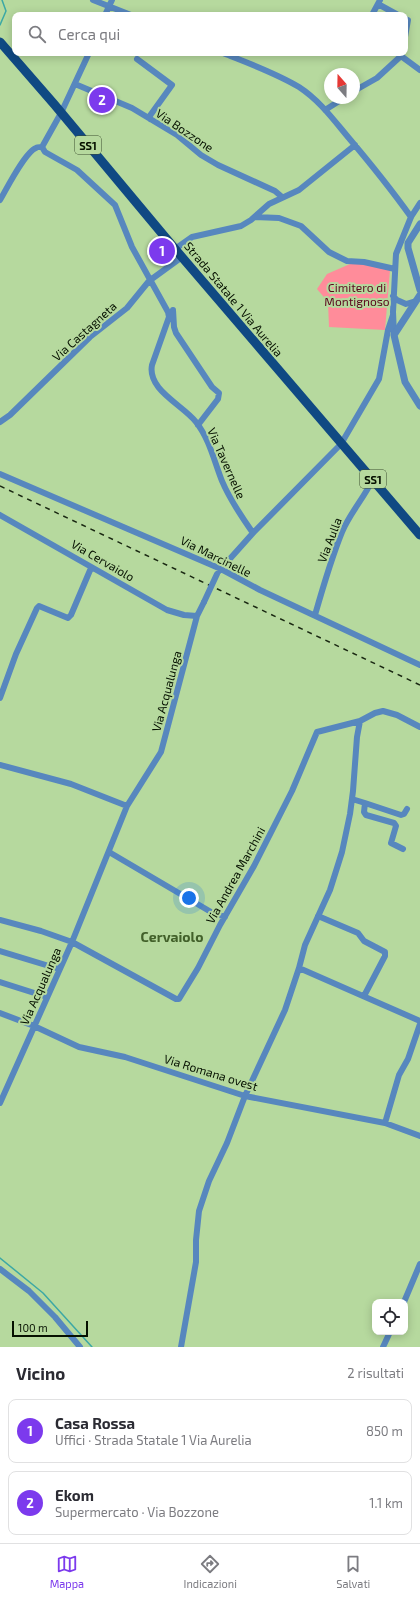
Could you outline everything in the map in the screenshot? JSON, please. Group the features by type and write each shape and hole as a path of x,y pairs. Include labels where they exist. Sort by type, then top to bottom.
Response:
{"main road":[{"name":"Strada Statale 1 Via Aurelia","path":"0,42 420,535"}],"street":[{"path":"93,0 123,12"},
{"path":"106,12 112,0"},
{"path":"374,12 379,2 394,12"},
{"path":"0,200 23,161 36,147 42,147 61,113 88,56"},
{"path":"230,56 298,87 311,96 325,110 390,187 410,217"},
{"path":"360,87 376,78 399,56"},
{"path":"403,56 420,70"},
{"path":"137,58 172,85 149,117 150,119"},
{"name":"Via Bozzone","path":"75,84 132,108 177,135 201,155 218,165 275,192 282,198"},
{"path":"325,110 334,104"},
{"path":"175,249 192,237 241,226 255,217 269,204 299,190 355,145"},
{"name":"Via Tavernelle","path":"42,147 45,152 76,170 115,205 132,248 165,306 169,317 152,365 152,379 160,390 186,411 198,425 209,443 222,480 235,508 253,533"},
{"path":"420,203 410,217 396,254 393,315 394,335 405,382 420,406"},
{"path":"255,217 278,218 301,226 329,252 347,261 364,262 395,269"},
{"path":"420,224 408,243 408,253 420,290"},
{"name":"Via Castagneta","path":"0,422 10,415 90,337 127,308 149,280 182,257"},
{"path":"394,296 397,300 406,304 419,298"},
{"path":"394,335 419,298"},
{"path":"173,310 174,327 176,333 212,386 219,393 218,399 198,425"},
{"name":"Via Acqualunga","path":"0,1103 72,942 127,806 161,752 198,616 219,571 253,533 341,444 379,379 388,330 393,315"},
{"name":"Via Marcinelle","path":"0,474 219,571 420,665"},
{"name":"Via Aulla","path":"315,615 342,533 373,479"},
{"name":"Via Cervaiolo","path":"0,515 167,610 184,615 198,616"},
{"path":"0,698 16,654 37,608 39,606 68,618 71,615 91,568"},
{"path":"180,1347 196,1262 196,1240 199,1211 209,1182 227,1143 245,1096 285,1010 305,945 330,890 342,852 352,799 356,743 360,721 375,713 391,712 420,728"},
{"name":"Via Andrea Marchini","path":"0,920 41,931 72,942 176,999 179,999 198,968 281,814 317,732 360,721"},
{"path":"0,765 71,784 127,806"},
{"path":"352,799 401,816 404,814 406,809"},
{"path":"365,803 364,812 366,815 394,823 396,826 391,843 403,849"},
{"path":"109,852 211,912 225,917"},
{"path":"318,916 358,933 364,941 385,952 385,956 364,996"},
{"path":"0,950 59,969"},
{"path":"299,968 420,1020"},
{"path":"0,982 47,997"},
{"name":"Via Romana ovest","path":"0,1014 34,1026 79,1047 125,1058 245,1096 385,1123 420,1136"},
{"path":"385,1123 399,1074 408,1058 420,1024"},
{"path":"405,1299 420,1264"},
{"path":"0,1269 35,1296 80,1347"},
{"path":"383,1347 389,1335"}],"green space":[{"name":"Cimitero di Montignoso","path":"367,263 390,270 385,330 329,327 328,302 317,289 327,274 350,264"}],"waterway":[{"path":"0,25 6,11 2,0"},
{"path":"0,1258 43,1293 92,1347"}],"railway":[{"path":"0,486 420,685"}],"place":[{"name":"Ekom","path":"102,100"},
{"name":"Casa Rossa","path":"162,251"}],"district":[{"name":"Cervaiolo","path":"172,936"}]}
